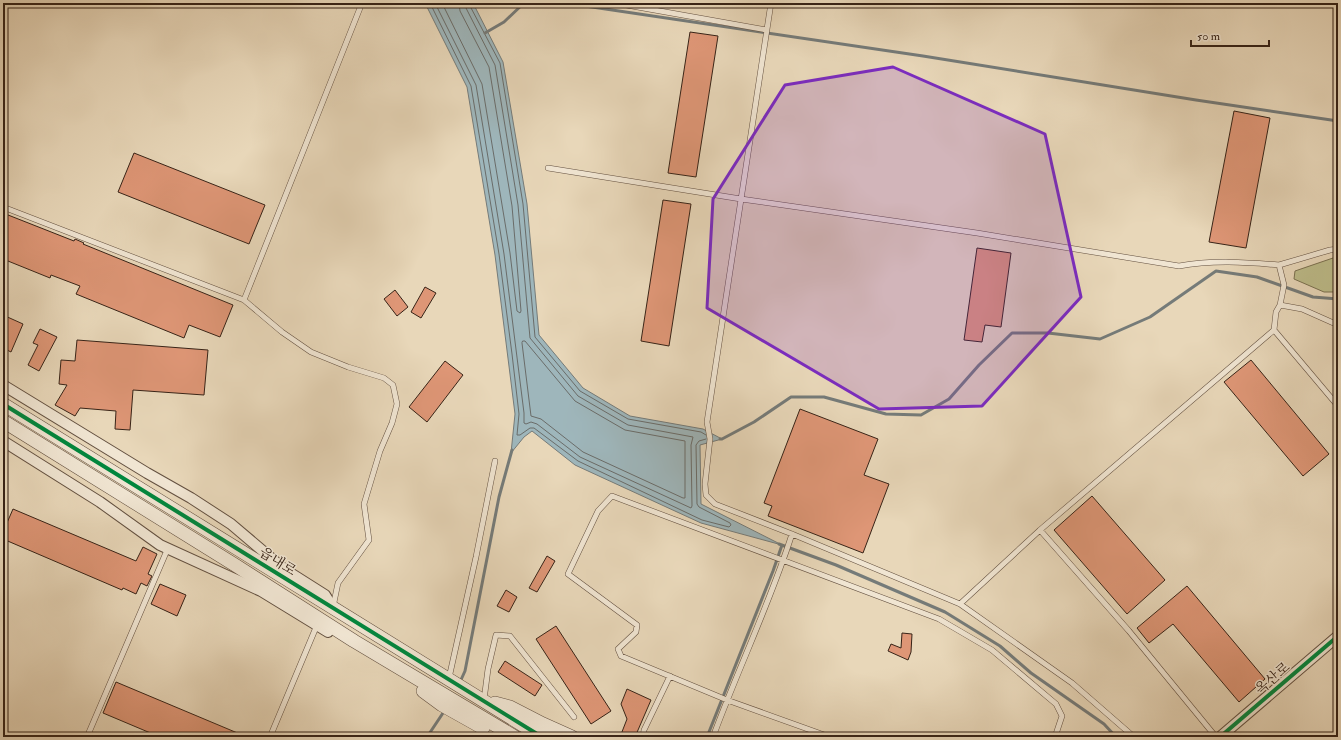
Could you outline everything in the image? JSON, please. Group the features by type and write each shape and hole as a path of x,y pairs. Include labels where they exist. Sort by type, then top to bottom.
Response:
{"street":[{"path":"3,385 87,437 191,498 231,524 284,569 325,595 333,608"},
{"name":"읍내로","path":"3,404 542,737"},
{"name":"읍내로","path":"3,421 371,651 514,737"},
{"path":"3,441 100,502 160,545 261,591 327,632 371,651 447,708 498,737"},
{"name":"옥산로","path":"1220,737 1338,636"},
{"path":"484,701 510,707 572,737"}],"lane":[{"path":"3,10 6,3"},
{"path":"244,300 362,3"},
{"path":"615,3 767,30"},
{"path":"771,3 707,422 710,439 705,484 706,495 715,504 792,534 960,604 1072,683 1134,737"},
{"path":"548,168 741,199 977,233 1179,266 1199,262 1241,262 1279,265 1338,249"},
{"path":"3,207 244,300 282,332 311,352 348,367 384,378 393,385 397,404 392,423 380,451 364,504 369,540 338,583 333,608"},
{"path":"960,604 1040,530 1274,330 1276,312 1280,305 1284,286 1279,265"},
{"path":"1280,305 1302,309 1338,325"},
{"path":"1274,330 1338,406"},
{"path":"450,680 495,461"},
{"path":"830,737 727,700 621,656 618,649 636,632 637,625 568,574 598,511 612,496 939,619 992,650 1056,704 1062,716 1055,737"},
{"path":"1040,530 1128,630 1216,737"},
{"path":"713,737 784,561 792,534"},
{"path":"87,737 168,548"},
{"path":"270,737 317,625"},
{"path":"484,701 488,669 496,635 510,636 574,717"},
{"path":"643,737 644,730 670,676"}],"highlighted area":[{"path":"893,67 1045,134 1081,297 982,406 879,409 707,308 713,199 785,85"}],"shaded area":[{"path":"1333,258 1338,258 1338,292 1324,292 1294,279 1295,271"}],"water":[{"path":"425,3 473,3 503,62 527,204 539,335 583,388 630,416 703,429 722,439 700,445 701,504 782,545 701,523 575,465 532,431 524,437 511,453 515,414 495,255 467,87"}],"building":[{"path":"690,32 718,36 696,177 668,173"},
{"path":"1234,111 1270,118 1246,248 1209,242"},
{"path":"134,153 265,205 249,244 118,192"},
{"path":"663,200 691,204 669,346 641,341"},
{"path":"3,213 74,241 75,239 84,243 83,244 233,305 220,337 189,325 184,338 76,294 80,286 51,275 50,278 3,259"},
{"path":"977,248 1011,253 1001,327 985,325 982,342 964,340"},
{"path":"425,287 436,293 421,318 411,312"},
{"path":"395,290 408,307 397,316 384,299"},
{"path":"3,315 23,324 11,352 3,348"},
{"path":"40,329 57,337 39,371 28,365 38,345 33,343"},
{"path":"77,340 208,350 204,395 133,390 130,430 115,429 116,411 80,408 75,416 55,405 67,385 59,384 61,360 75,361"},
{"path":"1251,360 1329,454 1303,476 1224,382"},
{"path":"445,361 463,375 427,422 409,407"},
{"path":"800,409 878,439 864,475 889,484 863,553 768,516 772,506 764,503"},
{"path":"1092,496 1165,580 1127,614 1054,530"},
{"path":"13,509 136,561 143,547 157,554 148,574 152,576 147,586 141,583 136,594 123,588 122,590 3,539 3,532"},
{"path":"547,556 555,561 537,592 529,588"},
{"path":"160,584 186,595 177,616 151,604"},
{"path":"1187,586 1265,679 1239,702 1173,624 1149,643 1137,628"},
{"path":"506,590 517,597 509,612 497,606"},
{"path":"556,626 611,711 591,724 536,639"},
{"path":"902,633 912,634 911,652 908,660 888,651 891,644 901,648"},
{"path":"505,661 542,685 535,696 498,672"},
{"path":"116,682 247,737 160,737 103,713"},
{"path":"627,689 651,700 635,737 620,737 627,719 621,704"}],"waterway":[{"path":"485,33 504,22 524,3"},
{"path":"565,3 923,56 1196,100 1338,121"},
{"path":"720,439 754,422 791,397 824,397 886,414 921,415 949,399 979,365 1012,333 1048,333 1100,339 1150,317 1216,271 1257,277 1313,297 1338,299"},
{"path":"460,682 465,671 499,497 512,450"},
{"path":"779,544 836,565 945,612 1000,646 1031,673 1104,724 1116,737"},
{"path":"707,737 782,545"},
{"path":"427,737 445,710"}],"cycle path":[{"path":"3,404 542,737"},
{"path":"1220,737 1338,636"}]}
